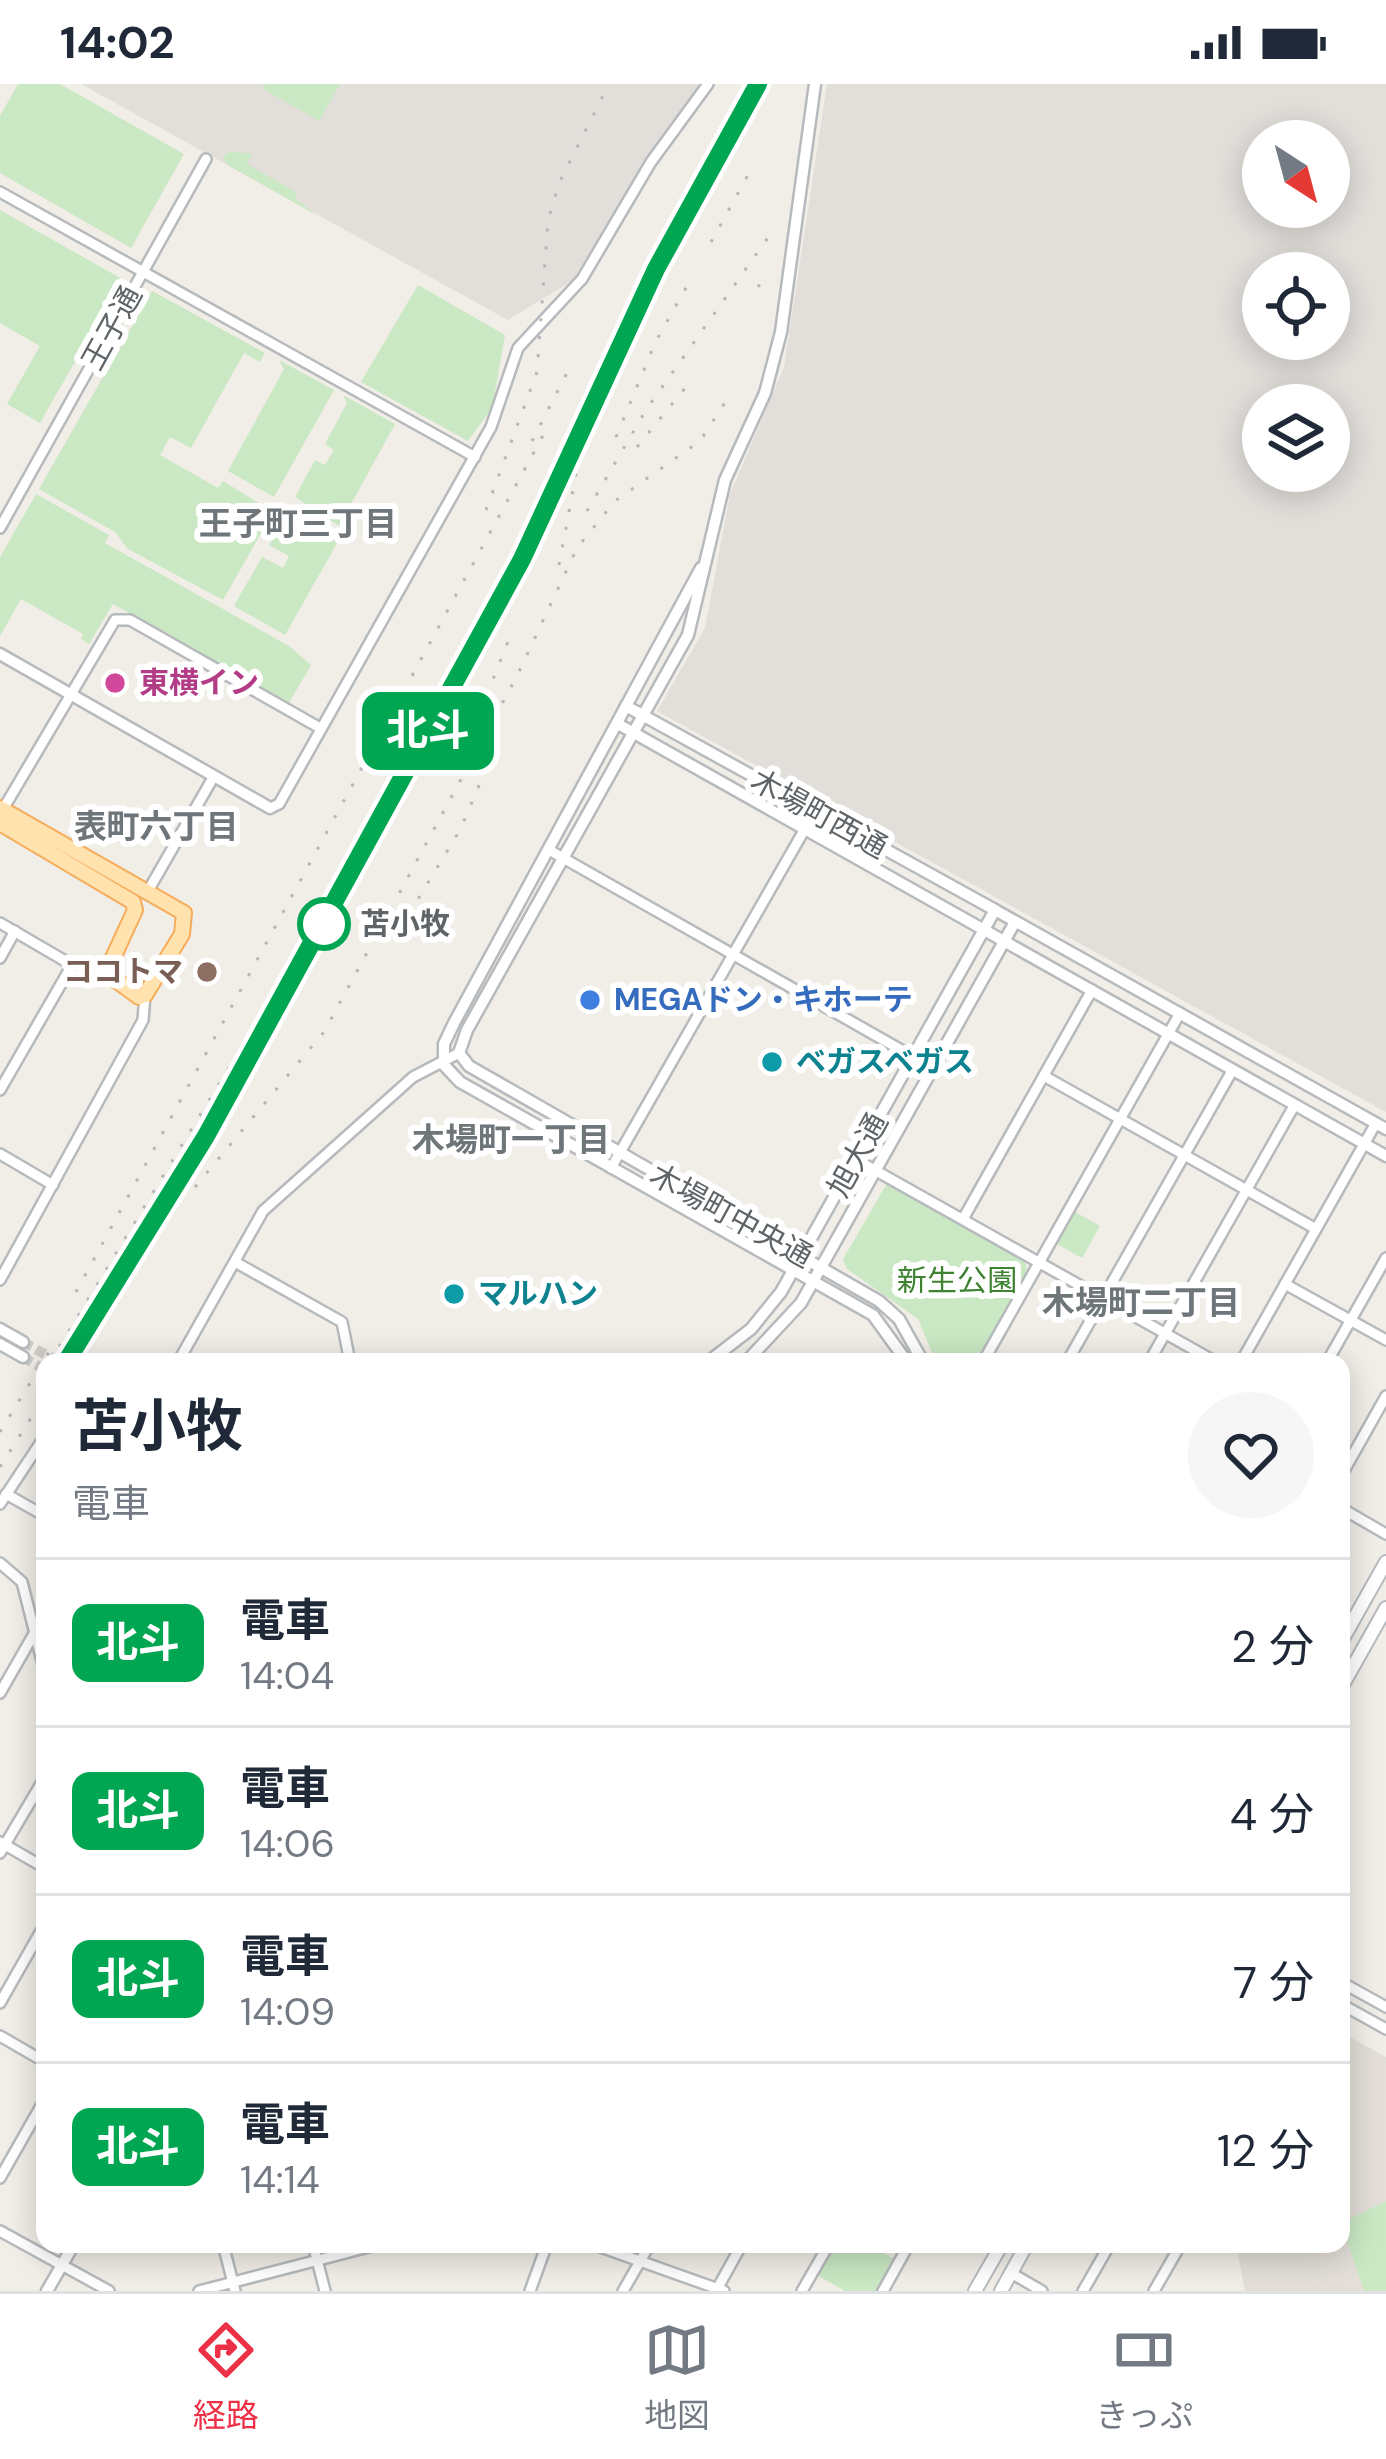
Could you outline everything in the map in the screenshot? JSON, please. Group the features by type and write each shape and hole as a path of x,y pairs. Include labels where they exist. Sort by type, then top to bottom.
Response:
{"main road":[{"path":"1,814 184,913 186,921 145,995 139,997 110,981 106,973 135,910 133,902 1,814"},
{"path":"1350,1626 1386,1562"},
{"path":"1350,1672 1386,1608"},
{"path":"975,2291 997,2253"},
{"path":"1001,2291 1023,2253"}],"street":[{"path":"0,655 270,808 279,804 475,457 518,348 582,279 651,162 708,84"},
{"path":"183,1353 279,1193 413,1077 459,1053 688,635 725,481 765,393 781,332 815,84"},
{"path":"206,159 143,271 475,457"},
{"name":"王子通","path":"0,192 143,271 0,528"},
{"path":"443,1061 446,1038 709,550"},
{"path":"1,814 108,626 122,618 320,728"},
{"name":"木場町西通","path":"626,706 994,910"},
{"name":"木場町西通","path":"618,724 983,930"},
{"path":"148,890 214,776"},
{"path":"610,1168 814,813"},
{"path":"549,850 933,1068"},
{"path":"994,910 1381,1126 1364,1144 1246,1353"},
{"name":"旭大通","path":"720,1353 751,1329 794,1271 994,910"},
{"name":"旭大通","path":"756,1353 813,1281 1015,922"},
{"path":"0,923 73,965 0,1090"},
{"path":"983,930 1386,1156"},
{"path":"0,958 15,931"},
{"path":"962,1220 1092,990"},
{"path":"0,1280 147,1012 145,995"},
{"path":"987,1353 1180,1013"},
{"name":"木場町中央通","path":"459,1053 469,1066 879,1301 899,1319 917,1353"},
{"name":"木場町中央通","path":"443,1061 460,1082 873,1315 900,1353"},
{"path":"1072,1353 1232,1071"},
{"path":"1044,1076 1316,1229"},
{"path":"1154,1353 1294,1106"},
{"path":"0,1154 52,1185"},
{"path":"855,1159 1200,1353"},
{"path":"1332,1353 1386,1258"},
{"path":"235,1262 342,1322 348,1353"},
{"path":"1285,1284 1386,1340"},
{"path":"0,1329 23,1342"},
{"path":"0,1344 23,1357"},
{"path":"1350,1460 1386,1396"},
{"path":"36,1450 3,1499 36,1512"},
{"path":"1350,1513 1386,1534"},
{"path":"0,1563 17,1572 36,1638"},
{"path":"0,1694 36,1624"},
{"path":"36,1792 2,1847 36,1864"},
{"path":"0,2003 36,1940"},
{"path":"1350,1987 1386,2008"},
{"path":"1350,2009 1386,2029"},
{"path":"0,2036 36,2057"},
{"path":"0,2177 36,2115"},
{"path":"0,2231 36,2251"},
{"path":"40,2253 109,2291"},
{"path":"47,2291 69,2253"},
{"path":"225,2253 234,2287"},
{"path":"315,2253 325,2291"},
{"path":"199,2291 234,2287 345,2253"},
{"path":"530,2291 544,2253"},
{"path":"617,2253 719,2290 738,2253"},
{"path":"623,2291 645,2253"},
{"path":"802,2291 824,2253"},
{"path":"883,2291 905,2253"},
{"path":"1083,2291 1105,2253"},
{"path":"1154,2291 1176,2253"},
{"path":"1011,2273 1042,2291"}],"shaded area":[{"path":"81,84 703,84 652,151 572,281 508,320"},
{"path":"827,84 1386,84 1386,1112 657,711 705,628 730,494 784,367"},
{"path":"1350,2037 1386,2057 1386,2291 1245,2291 1238,2253 1350,2253"}],"green space":[{"path":"18,84 60,84 184,154 131,248 0,173 0,116"},
{"path":"266,84 340,84 319,121 263,89"},
{"path":"231,151 252,154 247,164 297,193 295,198 316,215 228,165 223,157"},
{"path":"0,210 122,279 40,423 7,404 40,346 0,323"},
{"path":"418,285 505,335 492,408 468,441 361,382"},
{"path":"152,291 265,353 260,362 244,353 191,448 170,437 160,455 218,488 223,481 273,512 223,600 128,549 115,532 39,489"},
{"path":"279,360 334,390 274,497 228,471 284,369"},
{"path":"343,395 395,424 339,526 295,497 315,460 325,465 334,450 325,444 347,403"},
{"path":"36,494 109,535 105,543 289,646 311,665 289,703 113,604 89,644 81,639 83,634 21,599 0,636 0,557"},
{"path":"290,511 340,538 285,635 234,606 262,557 283,568 289,556 269,545"},
{"name":"新生公園","path":"889,1180 1024,1257 1027,1271 981,1353 932,1353 918,1319 847,1269 843,1259"},
{"path":"1075,1212 1100,1226 1082,1258 1057,1244"},
{"path":"1386,2201 1386,2291 1364,2291 1350,2250 1350,2219"},
{"path":"830,2253 884,2253 894,2259 877,2291 845,2291 817,2275"}],"tunnel":[{"path":"23,1342 43,1353"},
{"path":"23,1357 36,1365"}],"railway":[{"path":"486,510 537,372 548,221 559,183 609,84"},
{"path":"55,1353 290,967 513,551 645,275 752,84"},
{"path":"711,242 748,175"},
{"path":"587,511 646,410 772,232"},
{"path":"758,287 766,275"},
{"path":"616,437 655,343 692,277"},
{"path":"532,441 571,365"},
{"path":"637,447 690,382"},
{"path":"195,1187 324,1032 517,676 577,548 615,501 700,441 728,398"},
{"path":"76,1292 546,430"},
{"path":"559,565 579,458"},
{"path":"480,712 511,634"},
{"path":"409,914 460,830 499,739"},
{"path":"48,1353 52,1347"},
{"path":"0,1432 36,1373"},
{"path":"0,1467 36,1410"}],"train":[{"name":"北斗","path":"72,1353 206,1136 522,559 656,269 758,84"}],"place":[{"name":"東横イン","path":"115,683"},
{"name":"苫小牧","path":"324,924"},
{"name":"ココトマ","path":"207,972"},
{"name":"MEGAドン・キホーテ","path":"590,1000"},
{"name":"ベガスベガス","path":"772,1062"},
{"name":"マルハン","path":"454,1294"}],"district":[{"name":"王子町三丁目","path":"298,523"},
{"name":"表町六丁目","path":"156,826"},
{"name":"木場町一丁目","path":"511,1139"},
{"name":"木場町二丁目","path":"1141,1302"}]}
